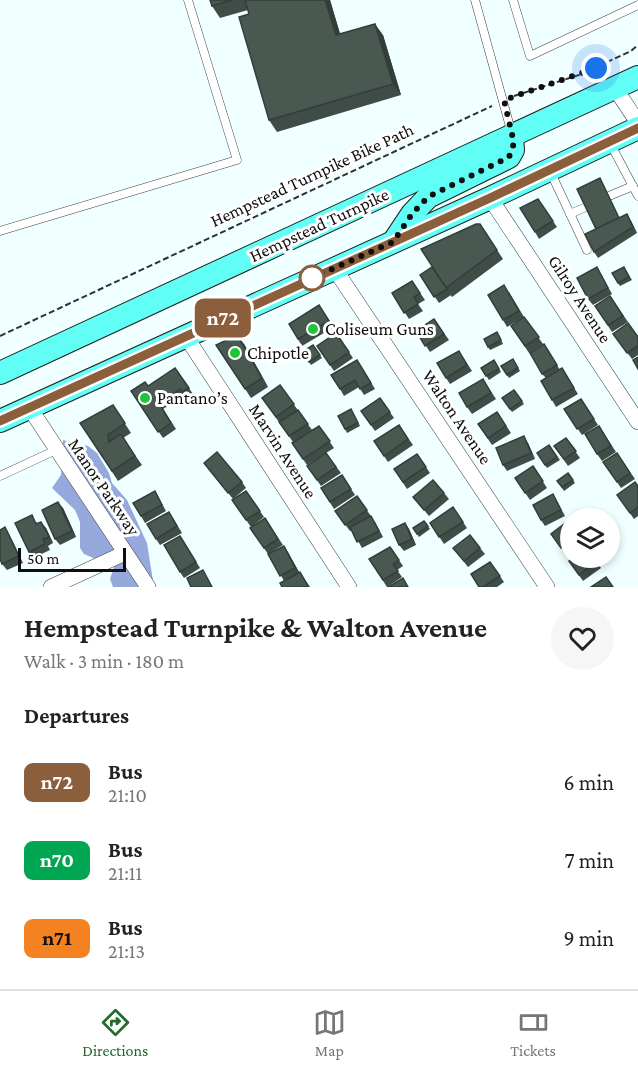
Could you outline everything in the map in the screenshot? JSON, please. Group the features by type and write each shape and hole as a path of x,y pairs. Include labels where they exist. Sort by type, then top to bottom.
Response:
{"main road":[{"name":"Hempstead Turnpike","path":"3,371 638,77"},
{"path":"0,421 490,198 638,128"},
{"path":"393,242 412,214 428,197 509,157 513,150 512,135"}],"street":[{"path":"615,88 638,123"},
{"name":"Gilroy Avenue","path":"490,198 638,422"},
{"name":"Walton Avenue","path":"334,268 547,587"},
{"name":"Marvin Avenue","path":"185,335 349,587"},
{"name":"Manor Parkway","path":"29,407 148,587"},
{"path":"51,587 125,552"}],"lane":[{"path":"0,231 237,160 188,0"},
{"path":"476,0 512,135"},
{"path":"513,0 530,56 638,5"},
{"path":"609,142 638,195"},
{"path":"549,170 587,250"},
{"path":"609,196 633,186"},
{"path":"570,214 586,207"},
{"path":"0,476 56,450"}],"path":[{"name":"Hempstead Turnpike Bike Path","path":"0,336 504,100 549,83 579,75 632,51 638,45"}],"shaded area":[{"path":"63,440 88,446 97,453 112,483 127,500 147,543 154,587 113,587 110,579 114,567 84,554 80,548 80,522 75,510 52,488 61,475"}],"building":[{"path":"210,0 232,0 212,6"},
{"path":"245,0 325,0 336,35 375,24 393,84 269,120 239,17 249,14"},
{"path":"600,178 619,218 596,229 577,189"},
{"path":"538,199 553,221 535,232 520,208"},
{"path":"627,214 633,227 594,252 585,234"},
{"path":"480,224 497,250 446,288 421,249"},
{"path":"432,267 447,289 434,297 420,275"},
{"path":"597,267 608,288 588,299 577,278"},
{"path":"624,267 629,277 618,283 612,273"},
{"path":"412,281 420,293 414,297 418,304 404,313 392,293"},
{"path":"504,285 519,311 503,320 488,295"},
{"path":"610,296 623,316 608,325 595,306"},
{"path":"319,305 329,321 298,339 289,324"},
{"path":"524,317 539,337 525,346 511,326"},
{"path":"434,319 444,334 425,346 416,331"},
{"path":"628,323 638,337 638,346 627,353 613,334"},
{"path":"497,332 501,340 488,347 484,339"},
{"path":"336,333 349,352 330,365 317,346"},
{"path":"237,335 262,378 245,389 216,345"},
{"path":"544,344 557,365 542,374 530,353"},
{"path":"313,345 320,355 309,362 302,352"},
{"path":"459,351 467,365 446,378 437,363"},
{"path":"638,357 638,369 633,360"},
{"path":"513,359 518,368 507,375 501,366"},
{"path":"357,360 371,383 360,389 355,380 340,389 331,375"},
{"path":"494,360 499,369 486,376 481,368"},
{"path":"175,368 189,388 182,392 180,389 159,403 171,423 158,432 131,391 145,382 148,386"},
{"path":"562,368 574,388 552,400 541,381"},
{"path":"483,379 491,393 467,407 459,393"},
{"path":"280,385 294,404 276,417 262,398"},
{"path":"514,390 522,401 510,409 502,398"},
{"path":"380,398 390,412 371,425 361,411"},
{"path":"581,399 594,419 577,429 564,409"},
{"path":"113,405 125,423 108,435 109,442 121,434 135,456 112,471 80,423"},
{"path":"351,409 358,423 345,429 338,416"},
{"path":"298,410 308,424 289,436 279,422"},
{"path":"497,412 506,426 488,438 478,424"},
{"path":"399,425 408,439 384,456 374,441"},
{"path":"319,426 330,441 303,459 292,443"},
{"path":"599,426 611,446 597,454 585,434"},
{"path":"524,436 531,453 503,465 496,448"},
{"path":"566,438 576,451 564,459 554,446"},
{"path":"549,445 557,457 545,465 537,453"},
{"path":"217,452 242,482 228,493 204,463"},
{"path":"326,453 336,467 317,480 307,466"},
{"path":"617,453 630,473 617,482 603,462"},
{"path":"417,454 426,467 403,482 394,469"},
{"path":"533,466 543,481 525,493 515,478"},
{"path":"568,473 573,480 562,487 557,481"},
{"path":"342,475 351,489 330,502 321,488"},
{"path":"433,480 444,493 424,510 413,497"},
{"path":"635,482 638,486 638,507 630,513 617,495"},
{"path":"155,491 162,505 141,516 133,503"},
{"path":"246,491 260,511 246,520 232,500"},
{"path":"553,494 560,510 541,520 533,505"},
{"path":"357,496 367,510 345,525 335,511"},
{"path":"58,502 72,531 55,539 42,510"},
{"path":"453,507 463,522 439,537 430,523"},
{"path":"169,512 177,526 156,539 147,524"},
{"path":"32,515 36,524 41,522 49,537 43,539 45,544 29,552 15,523"},
{"path":"371,516 379,531 357,542 350,527"},
{"path":"265,518 278,539 264,548 250,528"},
{"path":"424,521 428,526 417,534 413,528"},
{"path":"405,523 412,539 399,545 392,529"},
{"path":"5,527 19,556 2,564 0,530"},
{"path":"560,527 560,547 551,534"},
{"path":"470,535 480,548 464,561 453,548"},
{"path":"180,536 196,562 180,572 164,545"},
{"path":"284,546 295,568 280,576 268,554"},
{"path":"390,547 399,560 393,564 398,571 383,580 369,559"},
{"path":"490,562 500,576 483,587 479,587 471,574"},
{"path":"574,568 588,568 579,575"},
{"path":"203,570 212,587 191,587 187,578"},
{"path":"300,572 307,587 282,587 280,583"},
{"path":"606,577 613,587 591,587"},
{"path":"403,578 408,587 388,587"}],"bus line":[{"name":"n72","path":"0,421 490,198 638,128"}],"place":[{"name":"Coliseum Guns","path":"313,329"},
{"name":"Chipotle","path":"235,353"},
{"name":"Pantano’s","path":"145,398"}],"route":[{"path":"312,278 393,242 412,214 428,197 503,162 509,157 514,143 504,100 596,68"}]}
